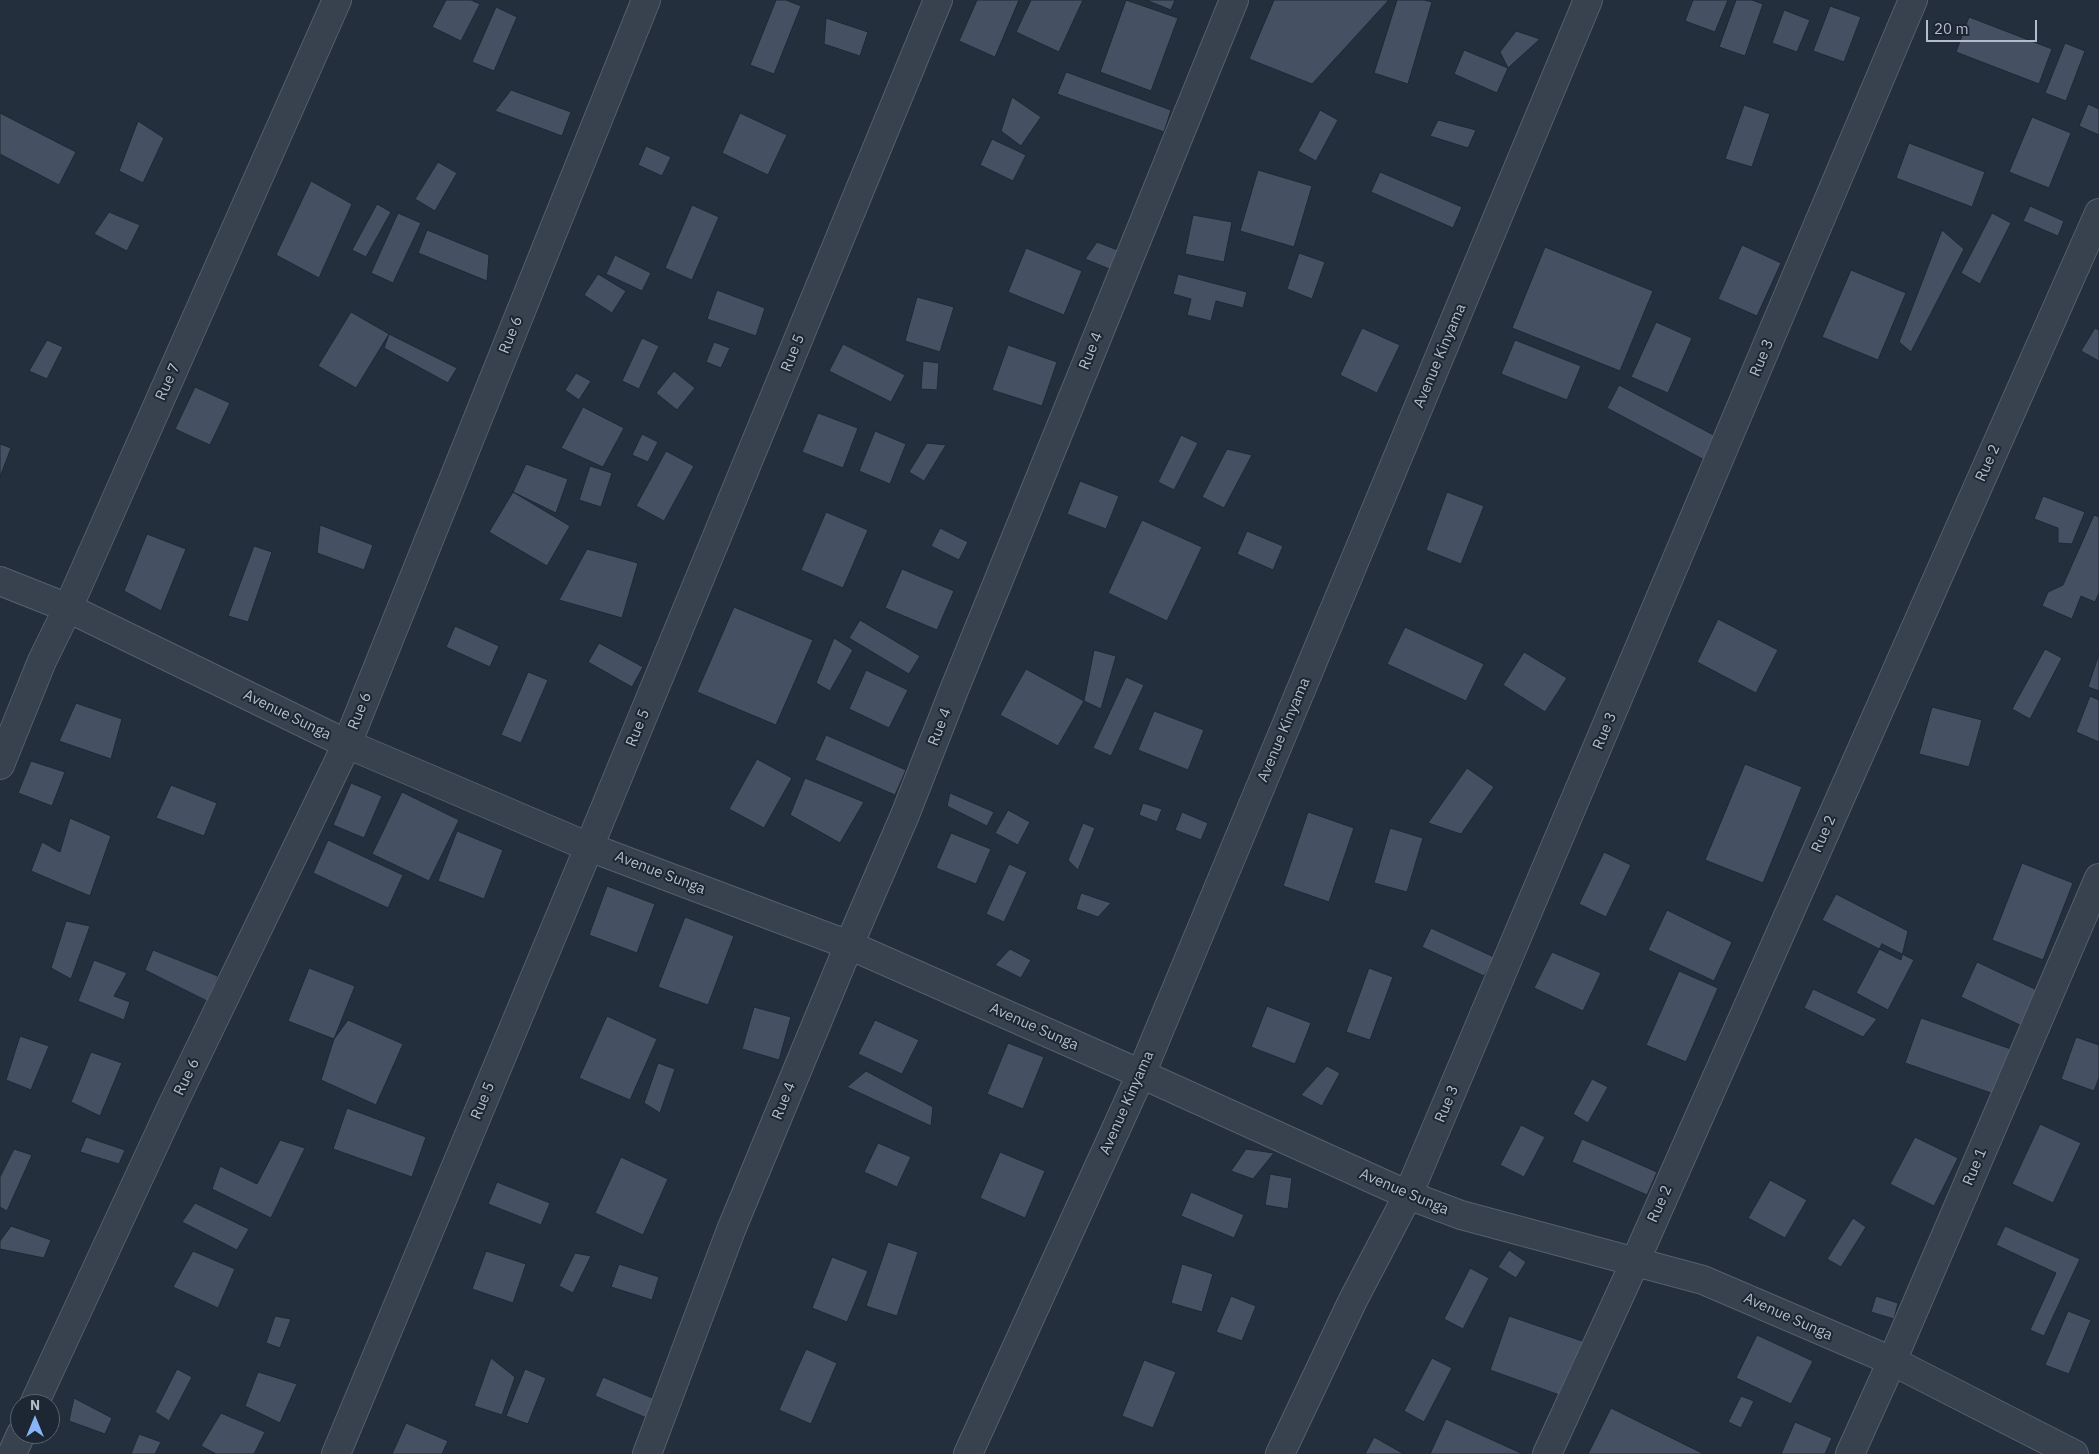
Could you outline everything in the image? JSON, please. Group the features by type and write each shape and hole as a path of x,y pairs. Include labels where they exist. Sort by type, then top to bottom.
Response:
{"street":[{"name":"Rue 7","path":"0,765 42,661 68,608 337,0"},
{"name":"Rue 6","path":"39,1394 173,1104 347,744 646,0"},
{"name":"Rue 5","path":"336,1454 589,847 938,0"},
{"name":"Rue 4","path":"647,1454 731,1230 905,815 1234,0"},
{"name":"Avenue Kinyama","path":"968,1454 1141,1074 1588,0"},
{"name":"Rue 3","path":"1280,1454 1353,1300 1408,1195 1914,0"},
{"name":"Rue 2","path":"1547,1454 1635,1262 2099,213"},
{"name":"Avenue Sunga","path":"0,581 68,608 347,744 589,847 849,945 1408,1195 1461,1215 1703,1280 1892,1361 2074,1454"},
{"name":"Rue 1","path":"1850,1454 1892,1361 2099,878"}],"building":[{"path":"446,0 471,0 480,4 461,41 432,27"},
{"path":"776,0 786,0 801,6 774,74 750,65"},
{"path":"977,0 1019,0 995,57 959,41"},
{"path":"1031,0 1083,0 1059,52 1016,32"},
{"path":"1126,0 1178,18 1151,91 1100,72"},
{"path":"1146,0 1175,0 1171,10"},
{"path":"1274,0 1388,1 1312,84 1249,59"},
{"path":"1397,0 1424,0 1432,2 1408,84 1374,73"},
{"path":"1693,0 1728,0 1715,32 1685,21"},
{"path":"1736,0 1752,0 1763,4 1745,56 1719,47"},
{"path":"1830,6 1861,17 1844,62 1813,51"},
{"path":"496,7 517,17 494,71 472,62"},
{"path":"1784,10 1810,20 1797,52 1772,43"},
{"path":"1969,17 2052,49 2039,84 1956,52"},
{"path":"826,18 868,32 860,56 824,44"},
{"path":"1516,31 1540,39 1508,68 1500,52"},
{"path":"2065,43 2085,51 2066,101 2045,93"},
{"path":"1464,50 1508,68 1497,93 1454,74"},
{"path":"1066,72 1171,110 1164,132 1057,94"},
{"path":"511,90 571,112 562,136 495,111"},
{"path":"1012,97 1041,117 1021,146 1001,131"},
{"path":"2088,104 2099,109 2099,135 2079,126"},
{"path":"1744,105 1770,114 1752,167 1725,159"},
{"path":"1320,110 1338,120 1316,161 1298,151"},
{"path":"0,113 76,152 59,185 0,154"},
{"path":"740,113 787,135 768,175 722,153"},
{"path":"2032,117 2071,133 2049,188 2009,172"},
{"path":"1438,120 1476,130 1468,148 1430,136"},
{"path":"138,121 164,138 143,183 119,171"},
{"path":"992,139 1026,155 1013,181 980,165"},
{"path":"1909,143 1985,172 1972,207 1896,178"},
{"path":"646,146 671,157 662,176 638,165"},
{"path":"438,162 457,173 435,211 415,199"},
{"path":"1258,170 1312,186 1294,247 1240,231"},
{"path":"1380,172 1462,207 1453,228 1371,192"},
{"path":"311,181 352,204 319,278 276,255"},
{"path":"377,204 391,212 366,257 352,250"},
{"path":"692,205 719,217 692,280 665,268"},
{"path":"2030,206 2064,221 2058,236 2023,221"},
{"path":"109,212 140,225 127,251 94,234"},
{"path":"398,213 421,223 393,283 371,273"},
{"path":"1992,213 2011,223 1980,284 1961,273"},
{"path":"1193,215 1232,222 1224,262 1185,254"},
{"path":"427,230 489,255 487,281 418,253"},
{"path":"1942,230 1964,249 1911,352 1899,342"},
{"path":"1097,242 1120,251 1112,270 1085,259"},
{"path":"1742,245 1781,263 1757,316 1718,299"},
{"path":"1545,247 1653,291 1620,371 1512,328"},
{"path":"1026,248 1082,271 1064,315 1008,292"},
{"path":"1299,253 1325,262 1312,299 1287,289"},
{"path":"615,255 651,273 642,291 606,274"},
{"path":"1851,270 1906,293 1878,360 1822,337"},
{"path":"598,274 626,291 612,313 584,295"},
{"path":"1178,274 1247,292 1243,308 1216,301 1211,321 1187,315 1191,299 1173,294"},
{"path":"717,290 765,308 756,336 707,319"},
{"path":"917,297 954,307 940,352 905,341"},
{"path":"351,312 389,334 356,388 318,366"},
{"path":"1656,322 1692,338 1668,393 1631,377"},
{"path":"1362,328 1400,345 1377,393 1340,375"},
{"path":"2095,328 2099,330 2099,361 2081,351"},
{"path":"389,334 457,368 448,383 384,348"},
{"path":"642,338 659,346 639,389 622,381"},
{"path":"47,340 63,347 47,379 29,371"},
{"path":"1515,340 1581,366 1567,400 1501,374"},
{"path":"714,342 730,348 721,368 706,362"},
{"path":"843,344 905,375 891,402 829,371"},
{"path":"1008,345 1057,362 1042,406 992,390"},
{"path":"923,361 939,363 937,390 921,389"},
{"path":"674,371 695,388 677,410 656,393"},
{"path":"576,373 591,381 579,400 565,390"},
{"path":"1619,385 1723,440 1710,463 1607,408"},
{"path":"195,387 230,403 210,445 175,429"},
{"path":"583,407 624,428 603,467 561,448"},
{"path":"818,413 858,428 843,468 802,452"},
{"path":"875,431 906,444 890,484 859,471"},
{"path":"642,434 658,442 648,462 632,455"},
{"path":"1181,435 1198,443 1174,490 1158,482"},
{"path":"927,443 946,445 924,481 909,472"},
{"path":"0,444 11,448 0,477"},
{"path":"1227,449 1252,455 1224,508 1202,497"},
{"path":"666,451 694,466 664,521 636,506"},
{"path":"526,464 568,479 556,513 513,492"},
{"path":"590,466 612,473 601,507 579,500"},
{"path":"1080,481 1119,496 1106,529 1067,514"},
{"path":"513,492 570,526 547,566 489,532"},
{"path":"1447,492 1484,506 1461,564 1426,550"},
{"path":"2043,496 2085,512 2072,544 2058,543 2058,528 2034,519"},
{"path":"826,512 868,530 843,588 801,570"},
{"path":"2094,515 2099,517 2099,593 2095,602 2081,596 2072,619 2042,606 2048,592 2063,585"},
{"path":"1142,520 1202,547 1167,621 1108,593"},
{"path":"320,525 373,545 364,570 317,553"},
{"path":"940,528 968,542 959,560 931,546"},
{"path":"1247,531 1283,546 1273,570 1237,554"},
{"path":"147,534 186,549 161,611 124,591"},
{"path":"254,546 272,552 248,622 228,616"},
{"path":"587,549 638,563 622,618 559,600"},
{"path":"902,569 954,591 937,630 885,608"},
{"path":"734,607 813,640 776,725 697,692"},
{"path":"1718,619 1778,650 1756,693 1697,662"},
{"path":"860,620 920,656 909,674 849,638"},
{"path":"455,626 499,646 490,667 446,647"},
{"path":"1405,627 1484,664 1466,701 1387,664"},
{"path":"834,638 853,650 830,691 816,683"},
{"path":"599,643 643,667 632,687 588,662"},
{"path":"2045,649 2062,658 2030,719 2012,709"},
{"path":"1094,650 1116,656 1101,709 1084,701"},
{"path":"1524,652 1567,678 1545,712 1503,685"},
{"path":"2099,654 2099,691 2088,687"},
{"path":"1026,669 1084,701 1058,746 1000,715"},
{"path":"866,670 908,690 889,728 849,709"},
{"path":"528,672 548,680 521,743 501,735"},
{"path":"1126,677 1144,685 1111,756 1093,748"},
{"path":"2090,696 2099,700 2099,742 2076,732"},
{"path":"76,703 122,719 111,759 59,741"},
{"path":"1932,707 1982,720 1969,767 1919,754"},
{"path":"1154,711 1204,730 1188,770 1138,750"},
{"path":"826,735 906,770 895,795 815,760"},
{"path":"757,759 792,778 764,828 729,809"},
{"path":"31,761 65,772 52,806 18,793"},
{"path":"1745,764 1802,787 1763,883 1705,860"},
{"path":"1467,768 1494,787 1461,834 1428,823"},
{"path":"805,778 864,802 840,843 790,815"},
{"path":"351,783 382,796 364,838 333,825"},
{"path":"171,785 217,803 204,836 156,818"},
{"path":"402,792 459,820 429,881 372,854"},
{"path":"950,793 994,812 987,826 947,806"},
{"path":"1143,803 1162,809 1157,822 1139,815"},
{"path":"1008,810 1030,822 1018,845 995,833"},
{"path":"1182,812 1208,823 1201,840 1175,830"},
{"path":"1308,812 1354,828 1329,902 1283,886"},
{"path":"70,818 111,836 90,896 31,871 42,842 60,852"},
{"path":"1083,823 1095,828 1078,870 1068,860"},
{"path":"1390,828 1423,838 1407,892 1374,883"},
{"path":"457,831 503,850 484,899 438,881"},
{"path":"951,833 991,849 976,884 936,868"},
{"path":"328,840 403,875 388,908 313,873"},
{"path":"1604,852 1631,865 1606,917 1579,904"},
{"path":"2022,863 2073,883 2043,960 1992,940"},
{"path":"1009,864 1027,872 1004,922 986,914"},
{"path":"607,886 655,904 637,953 589,935"},
{"path":"1081,893 1111,903 1098,917 1076,909"},
{"path":"1836,894 1908,931 1901,960 1822,920"},
{"path":"1667,910 1732,942 1714,981 1648,950"},
{"path":"685,917 734,936 708,1005 658,987"},
{"path":"66,921 90,926 71,979 51,968"},
{"path":"1431,928 1494,957 1484,976 1422,947"},
{"path":"1882,944 1914,960 1888,1010 1856,993"},
{"path":"1010,949 1031,960 1021,978 995,965"},
{"path":"153,950 218,976 209,1002 145,970"},
{"path":"1552,952 1601,973 1583,1011 1534,988"},
{"path":"94,960 127,973 114,996 130,1002 124,1020 78,1001"},
{"path":"1977,962 2039,991 2022,1026 1961,997"},
{"path":"309,968 355,986 334,1039 288,1021"},
{"path":"1369,968 1393,977 1370,1040 1346,1032"},
{"path":"1679,971 1718,988 1686,1062 1646,1045"},
{"path":"1813,989 1877,1019 1863,1037 1804,1008"},
{"path":"1267,1006 1311,1023 1295,1064 1251,1047"},
{"path":"754,1007 791,1017 779,1060 742,1049"},
{"path":"607,1016 657,1039 630,1100 579,1078"},
{"path":"1921,1018 2011,1049 1994,1094 1905,1063"},
{"path":"348,1020 403,1044 376,1105 321,1080 334,1039"},
{"path":"875,1020 919,1040 902,1074 858,1054"},
{"path":"20,1036 49,1046 31,1090 6,1080"},
{"path":"2076,1037 2099,1045 2099,1078 2094,1091 2061,1079"},
{"path":"1008,1043 1044,1057 1023,1109 987,1094"},
{"path":"91,1052 122,1063 100,1116 71,1102"},
{"path":"658,1063 675,1069 660,1113 644,1103"},
{"path":"1327,1066 1340,1073 1322,1106 1301,1095"},
{"path":"866,1071 933,1107 931,1126 847,1087"},
{"path":"1592,1079 1608,1087 1588,1123 1573,1114"},
{"path":"347,1108 426,1137 412,1177 333,1149"},
{"path":"2040,1124 2081,1143 2053,1203 2012,1184"},
{"path":"1521,1125 1545,1137 1524,1177 1500,1165"},
{"path":"86,1137 125,1150 119,1164 80,1152"},
{"path":"1915,1137 1958,1158 1934,1206 1890,1184"},
{"path":"1582,1139 1657,1172 1647,1195 1572,1162"},
{"path":"280,1140 305,1148 271,1218 212,1189 220,1166 257,1184"},
{"path":"878,1143 911,1157 897,1187 864,1172"},
{"path":"14,1149 32,1155 7,1211 0,1207 0,1177"},
{"path":"1246,1149 1274,1153 1253,1179 1231,1171"},
{"path":"1000,1152 1045,1171 1025,1218 980,1198"},
{"path":"621,1157 668,1179 643,1235 595,1213"},
{"path":"1270,1174 1292,1178 1288,1209 1265,1205"},
{"path":"1770,1180 1807,1200 1785,1238 1748,1218"},
{"path":"497,1182 550,1203 541,1225 488,1204"},
{"path":"1191,1192 1244,1215 1234,1238 1181,1216"},
{"path":"195,1203 249,1229 237,1250 182,1222"},
{"path":"1853,1218 1866,1227 1841,1267 1827,1259"},
{"path":"11,1226 51,1240 44,1258 0,1249 0,1241"},
{"path":"2005,1226 2080,1259 2044,1336 2030,1330 2056,1273 1996,1245"},
{"path":"888,1242 918,1252 897,1316 866,1306"},
{"path":"1509,1250 1526,1262 1516,1278 1498,1267"},
{"path":"193,1251 235,1269 218,1308 173,1287"},
{"path":"486,1251 526,1264 513,1303 472,1289"},
{"path":"575,1253 591,1256 573,1293 559,1286"},
{"path":"832,1257 868,1271 847,1322 812,1308"},
{"path":"619,1264 659,1277 652,1300 611,1287"},
{"path":"1182,1264 1213,1274 1202,1312 1171,1303"},
{"path":"1470,1268 1489,1278 1463,1329 1444,1319"},
{"path":"1231,1296 1256,1306 1242,1341 1216,1332"},
{"path":"1876,1296 1898,1303 1894,1319 1871,1312"},
{"path":"2068,1311 2091,1320 2069,1374 2045,1365"},
{"path":"275,1316 291,1319 280,1348 266,1343"},
{"path":"1509,1316 1585,1342 1565,1397 1490,1370"},
{"path":"1757,1335 1813,1361 1791,1404 1736,1378"},
{"path":"806,1349 837,1363 811,1424 779,1410"},
{"path":"491,1358 515,1377 502,1415 474,1406"},
{"path":"1432,1358 1452,1368 1424,1422 1404,1411"},
{"path":"1144,1360 1176,1372 1153,1428 1122,1416"},
{"path":"177,1369 192,1377 169,1421 155,1412"},
{"path":"525,1369 546,1378 528,1424 506,1416"},
{"path":"258,1372 297,1384 280,1423 245,1406"},
{"path":"603,1377 657,1400 656,1422 595,1396"},
{"path":"1741,1396 1754,1401 1741,1428 1728,1422"},
{"path":"74,1398 112,1418 105,1434 69,1421"},
{"path":"1611,1408 1704,1454 1588,1454"},
{"path":"221,1413 265,1432 254,1454 216,1454 201,1446"},
{"path":"1446,1419 1523,1454 1430,1454"},
{"path":"1795,1422 1832,1438 1825,1454 1781,1454"},
{"path":"406,1423 448,1441 442,1454 392,1454"},
{"path":"139,1434 161,1442 155,1454 131,1454"},
{"path":"1374,1437 1404,1454 1365,1454"}]}
